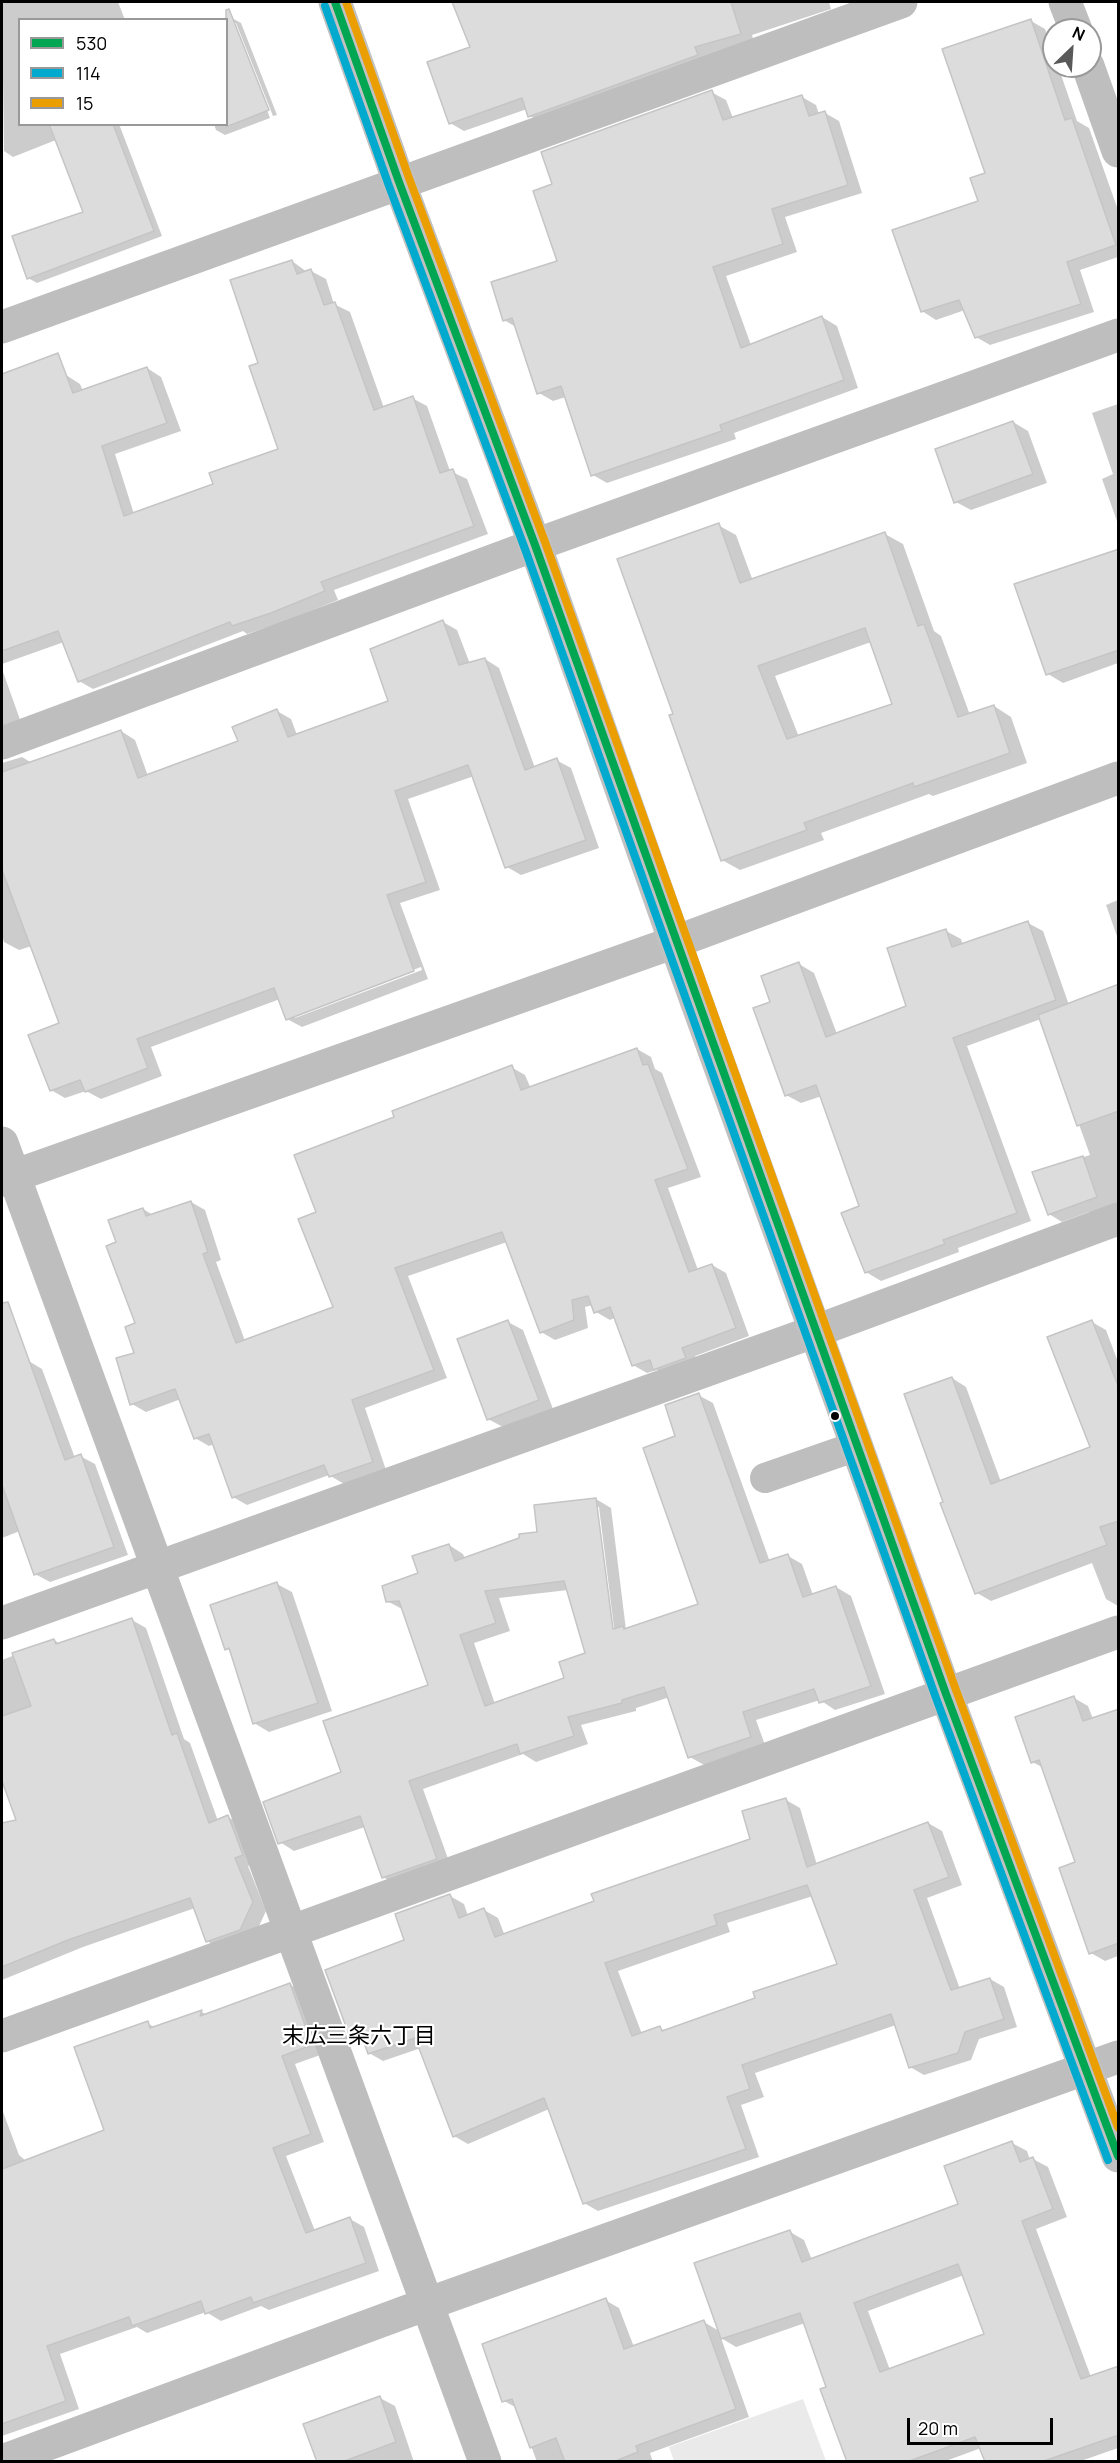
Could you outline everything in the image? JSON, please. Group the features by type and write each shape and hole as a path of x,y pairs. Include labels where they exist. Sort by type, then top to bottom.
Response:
{"street":[{"path":"335,2 399,182 535,545 675,942 946,1694 1119,2156"},
{"path":"2,327 901,2"},
{"path":"1065,2 1071,18"},
{"path":"1092,78 1119,151"},
{"path":"2,743 535,545 1119,335"},
{"path":"8,1178 675,942 1119,778"},
{"path":"2,1143 8,1178 156,1567 485,2462"},
{"path":"2,1623 816,1331 1119,1219"},
{"path":"2,2036 1119,1632"},
{"path":"2,2461 427,2304 1119,2057"}],"lane":[{"path":"765,1478 857,1446"}],"shaded area":[{"path":"803,2399 826,2461 674,2461 669,2447"}],"building":[{"path":"452,2 731,2 741,34 695,47 698,55 528,117 522,98 449,124 427,62 470,47"},
{"path":"229,9 269,110 226,127 228,126 228,18 226,18 226,10"},
{"path":"1031,19 1042,52 1042,78 1051,78 1065,120 1072,118 1116,245 1067,262 1081,304 975,338 959,300 921,312 892,230 978,201 970,178 985,173 942,49"},
{"path":"712,90 723,120 802,95 809,116 825,111 848,185 772,209 783,244 713,267 741,348 822,316 844,380 720,425 722,431 591,476 561,386 537,394 512,318 503,321 491,282 557,261 533,191 552,184 541,152"},
{"path":"50,126 114,126 154,231 27,279 12,236 83,212"},
{"path":"292,260 297,274 311,269 324,305 335,302 374,410 413,396 440,473 453,469 474,526 321,582 325,591 271,613 232,626 230,622 78,682 58,631 2,651 2,374 58,353 73,393 147,367 167,423 102,446 124,516 213,484 209,473 278,449 249,366 258,363 230,280"},
{"path":"1013,421 1033,474 954,503 935,449"},
{"path":"719,523 740,583 885,532 918,626 924,624 958,717 994,705 1010,753 914,787 913,783 804,823 807,830 721,861 669,715 673,714 617,559","holes":["865,628 892,704 787,739 758,666"]},
{"path":"1119,549 1119,650 1046,675 1014,584"},
{"path":"443,620 459,665 485,658 525,770 557,758 586,840 505,868 468,765 395,791 426,882 387,895 414,971 286,1020 274,988 137,1039 148,1068 85,1092 80,1080 50,1091 28,1035 59,1023 2,870 2,772 121,730 138,778 238,741 232,727 277,709 288,737 388,701 370,649"},
{"path":"1028,921 1056,1000 953,1038 1017,1213 943,1240 945,1244 865,1273 841,1213 859,1206 816,1085 785,1096 753,1008 770,1002 761,976 799,962 826,1037 906,1006 887,948 946,929 952,947"},
{"path":"1119,984 1119,1111 1077,1126 1038,1015"},
{"path":"637,1048 643,1065 648,1064 688,1169 655,1180 689,1272 712,1264 736,1328 682,1348 686,1358 653,1370 650,1360 632,1366 610,1307 594,1313 588,1296 572,1300 574,1320 540,1333 502,1232 395,1268 434,1370 352,1400 373,1462 329,1477 324,1465 232,1498 209,1434 194,1439 175,1389 130,1405 116,1358 134,1353 125,1327 135,1323 106,1246 116,1242 108,1220 143,1208 146,1216 191,1201 208,1252 203,1254 236,1343 333,1307 298,1219 316,1212 294,1155 394,1117 392,1111 512,1065 521,1090"},
{"path":"1083,1156 1097,1197 1048,1215 1032,1172"},
{"path":"8,1302 65,1460 81,1454 114,1547 34,1575 2,1485 2,1303"},
{"path":"508,1320 539,1400 487,1420 457,1339"},
{"path":"1092,1320 1119,1388 1119,1521 1100,1527 1107,1545 975,1594 940,1503 943,1502 904,1394 952,1377 991,1484 1090,1447 1047,1337"},
{"path":"699,1393 760,1563 788,1554 803,1597 836,1586 871,1686 819,1703 814,1689 743,1712 751,1737 688,1758 664,1687 622,1700 622,1703 568,1717 574,1736 520,1754 517,1744 409,1781 437,1859 382,1878 360,1816 278,1844 263,1802 341,1772 323,1721 428,1685 399,1601 386,1602 382,1586 418,1573 412,1556 449,1544 455,1561 519,1538 519,1534 537,1532 534,1505 596,1498 613,1629 623,1626 624,1629 698,1604 643,1448 675,1436 665,1405","holes":["564,1581 585,1653 559,1662 564,1678 485,1706 460,1635 496,1623 485,1591"]},
{"path":"277,1582 318,1703 253,1724 229,1648 225,1650 210,1605"},
{"path":"132,1618 172,1735 177,1733 209,1823 228,1815 243,1855 235,1858 253,1902 240,1930 206,1942 190,1898 68,1940 2,1967 2,1823 16,1820 2,1781 2,1716 31,1706 12,1653 54,1639 56,1644"},
{"path":"1074,1696 1083,1721 1119,1709 1119,1943 1089,1954 1059,1868 1075,1862 1039,1760 1031,1763 1015,1717"},
{"path":"786,1798 807,1867 928,1822 949,1877 914,1890 951,1990 990,1978 1004,2019 965,2032 958,2053 909,2068 891,2014 742,2065 750,2089 727,2097 746,2149 583,2204 544,2098 453,2137 415,2038 368,2054 359,2028 348,2032 325,1970 404,1940 395,1914 450,1894 459,1918 484,1908 495,1937 594,1901 591,1894 750,1839 742,1811","holes":["807,1885 837,1964 753,1992 755,1998 662,2031 660,2026 632,2036 605,1963 717,1925 714,1915"]},
{"path":"290,1983 312,2045 282,2056 311,2134 273,2148 306,2233 350,2217 366,2263 253,2303 251,2297 205,2314 201,2301 132,2326 129,2317 47,2346 66,2401 2,2424 2,2169 104,2130 74,2047 148,2021 150,2028 202,2010 200,2016"},
{"path":"1012,2141 1020,2162 1033,2157 1053,2209 1022,2221 1081,2379 1119,2366 1119,2435 1041,2462 985,2462 975,2437 907,2462 847,2462 820,2389 826,2387 800,2313 721,2339 694,2263 790,2230 802,2262 958,2204 944,2166","holes":["958,2264 984,2334 880,2372 854,2303"]},
{"path":"606,2298 624,2349 704,2320 736,2409 636,2446 638,2452 613,2462 565,2462 556,2438 530,2448 512,2399 502,2402 482,2344"},
{"path":"380,2396 396,2442 342,2462 317,2462 303,2424"}],"transit line":[{"name":"530","path":"335,2 399,182 535,545 946,1694 1118,2156"},
{"name":"15","path":"346,2 545,542 956,1690 1118,2127"},
{"name":"114","path":"325,6 389,186 525,549 936,1698 1108,2160"}],"district":[{"name":"末広三条六丁目","path":"359,2037"}]}
